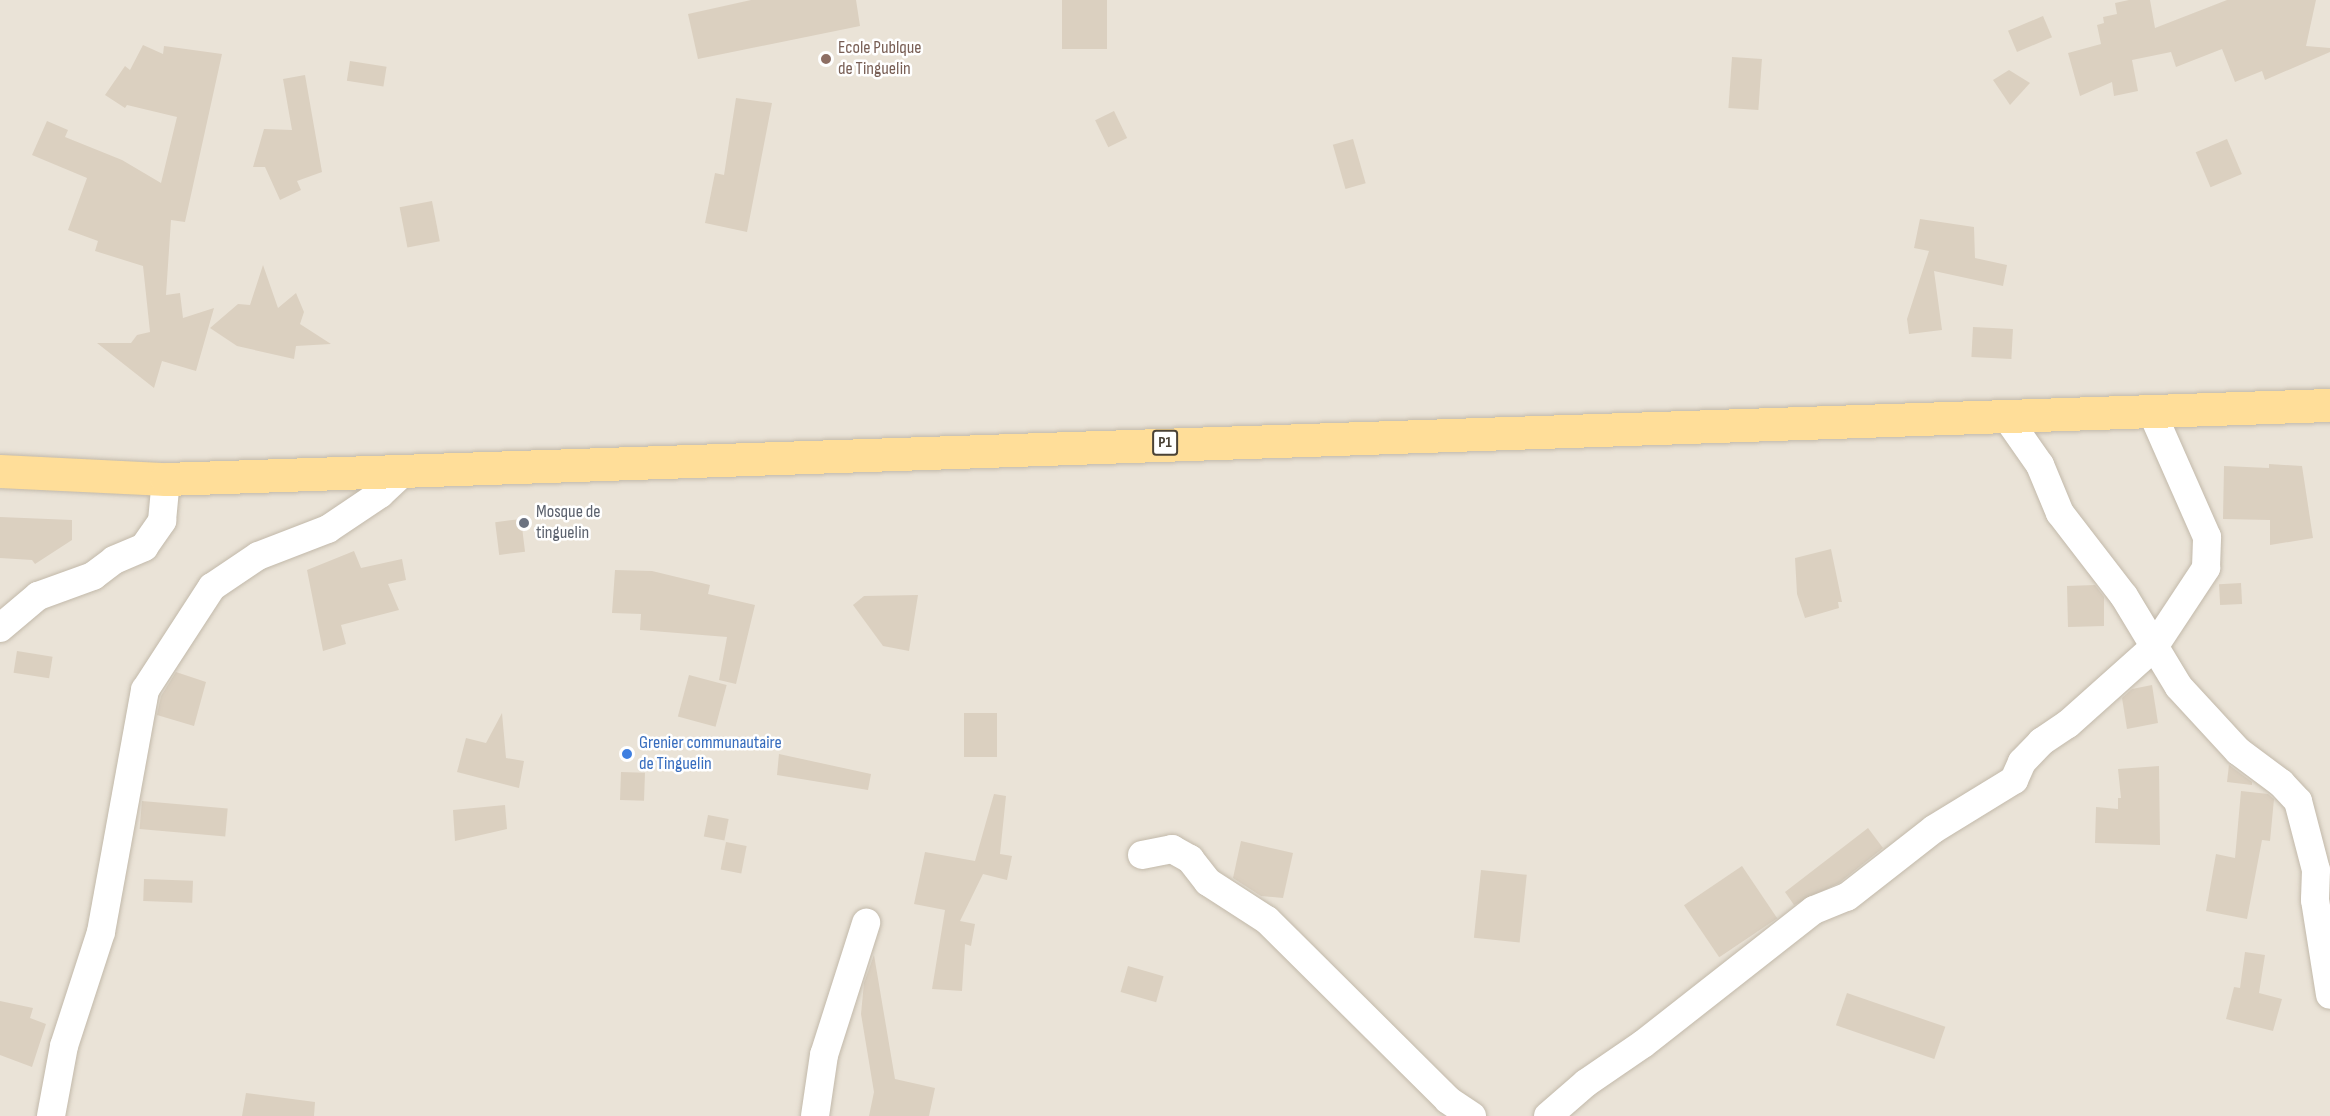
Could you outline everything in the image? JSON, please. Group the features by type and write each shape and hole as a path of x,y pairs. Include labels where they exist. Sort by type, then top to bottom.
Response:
{"main road":[{"name":"P1","path":"0,471 166,479 2330,405"}],"street":[{"path":"1548,1116 1586,1083 1643,1044 1814,910 1847,897 1934,829 2014,780 2022,762 2041,742 2087,708 2154,646 2206,567 2207,537 2151,410"},
{"path":"2005,415 2040,465 2060,513 2124,596 2178,687 2238,751 2282,783 2298,801 2316,870 2315,900 2330,996"},
{"path":"51,1116 64,1046 101,932 146,690 212,587 258,556 328,529 380,494 405,471"},
{"path":"0,628 38,596 93,576 114,560 144,547 162,521 166,479"},
{"path":"1142,855 1172,849 1190,859 1208,882 1267,920 1448,1100 1472,1116"},
{"path":"815,1116 824,1055 866,923"}],"shaded area":[{"path":"0,0 2330,0 2330,1116 0,1116"}],"building":[{"path":"751,0 856,0 860,26 698,59 688,14"},
{"path":"1062,0 1107,0 1107,49 1062,49"},
{"path":"2150,0 2155,28 2227,0 2316,0 2306,46 2330,48 2330,52 2265,80 2262,71 2235,82 2222,49 2176,67 2171,52 2132,60 2138,91 2114,96 2112,82 2080,96 2068,53 2101,44 2097,25 2104,23 2103,17 2117,14 2115,3"},
{"path":"2043,16 2052,37 2017,52 2008,31"},
{"path":"143,45 163,54 164,46 222,54 185,222 171,220 166,295 180,293 183,318 214,308 196,371 162,361 154,388 97,343 131,343 137,335 150,332 143,266 95,251 98,241 68,230 87,178 32,155 47,121 68,130 65,137 122,160 161,183 177,117 127,105 125,108 105,95 125,66 130,70"},
{"path":"1732,57 1762,59 1758,110 1728,108"},
{"path":"350,61 387,67 383,87 347,81"},
{"path":"2009,70 2030,83 2010,105 1993,80"},
{"path":"305,75 322,172 297,181 301,190 280,200 265,167 253,167 264,129 292,130 283,79"},
{"path":"736,98 772,103 747,232 705,223 715,173 724,175"},
{"path":"1114,111 1127,138 1108,147 1095,120"},
{"path":"1353,139 1366,183 1345,189 1333,145"},
{"path":"2227,139 2242,174 2211,187 2196,152"},
{"path":"432,201 440,241 407,248 400,207"},
{"path":"1920,219 1974,227 1975,258 2007,265 2003,286 1934,271 1942,330 1909,334 1907,319 1929,251 1914,248"},
{"path":"263,265 278,308 296,293 304,312 300,324 331,344 296,346 294,359 237,346 210,328 238,304 250,305"},
{"path":"1973,327 2013,329 2011,359 1971,357"},
{"path":"2269,464 2302,466 2313,538 2270,545 2270,520 2223,519 2224,466 2269,468"},
{"path":"0,517 72,520 72,540 35,564 32,560 0,558"},
{"path":"521,519 525,552 499,555 495,522"},
{"path":"1831,549 1842,602 1838,602 1839,608 1805,618 1797,594 1795,558"},
{"path":"354,551 361,568 402,559 406,580 388,584 399,610 341,625 346,644 323,651 307,570"},
{"path":"615,570 652,571 710,585 708,594 755,605 736,684 719,680 727,637 640,630 641,614 612,613"},
{"path":"2241,583 2242,604 2220,605 2219,584"},
{"path":"2095,585 2104,597 2104,626 2068,627 2067,586"},
{"path":"918,595 909,651 883,646 853,605 864,596"},
{"path":"17,651 53,657 49,678 14,673"},
{"path":"176,672 206,682 194,726 157,715 161,696"},
{"path":"689,675 727,685 716,727 678,717"},
{"path":"2152,685 2158,723 2127,729 2122,698 2132,689"},
{"path":"502,713 506,758 524,761 519,788 457,772 466,738 486,743"},
{"path":"964,713 997,713 997,757 964,757"},
{"path":"779,754 871,774 868,790 777,775"},
{"path":"2229,765 2252,782 2252,785 2227,782"},
{"path":"2159,766 2160,845 2095,843 2096,807 2118,809 2118,798 2121,798 2118,769"},
{"path":"621,772 645,773 644,801 620,800"},
{"path":"2241,791 2268,794 2274,799 2270,841 2262,840 2247,919 2206,911 2216,854 2235,858"},
{"path":"994,794 1006,796 1000,854 1012,856 1007,880 983,874 960,921 975,924 971,946 965,944 962,991 932,989 945,910 914,904 925,852 975,861"},
{"path":"142,801 228,808 225,836 140,829"},
{"path":"505,805 507,829 455,841 453,810"},
{"path":"708,815 729,819 724,841 704,837"},
{"path":"1868,828 1883,848 1839,883 1794,905 1785,892"},
{"path":"1241,841 1293,853 1283,898 1261,896 1233,878"},
{"path":"726,842 747,846 741,873 721,869"},
{"path":"1742,866 1777,918 1719,957 1684,905"},
{"path":"1481,870 1527,875 1520,942 1474,938"},
{"path":"144,879 193,881 192,903 143,901"},
{"path":"2245,952 2265,955 2259,993 2282,999 2273,1031 2226,1019 2234,987 2240,988"},
{"path":"874,955 895,1079 935,1088 929,1116 869,1116 874,1092 861,1014 864,983"},
{"path":"1128,966 1164,976 1156,1002 1121,992"},
{"path":"1847,993 1945,1027 1934,1059 1836,1025"},
{"path":"0,1001 33,1008 30,1018 46,1024 32,1067 0,1055"},
{"path":"246,1093 315,1102 314,1116 242,1116"}],"place":[{"name":"Ecole Publque de Tinguelin","path":"826,59"},
{"name":"Mosque de tinguelin","path":"524,523"},
{"name":"Grenier communautaire de Tinguelin","path":"627,754"}]}
